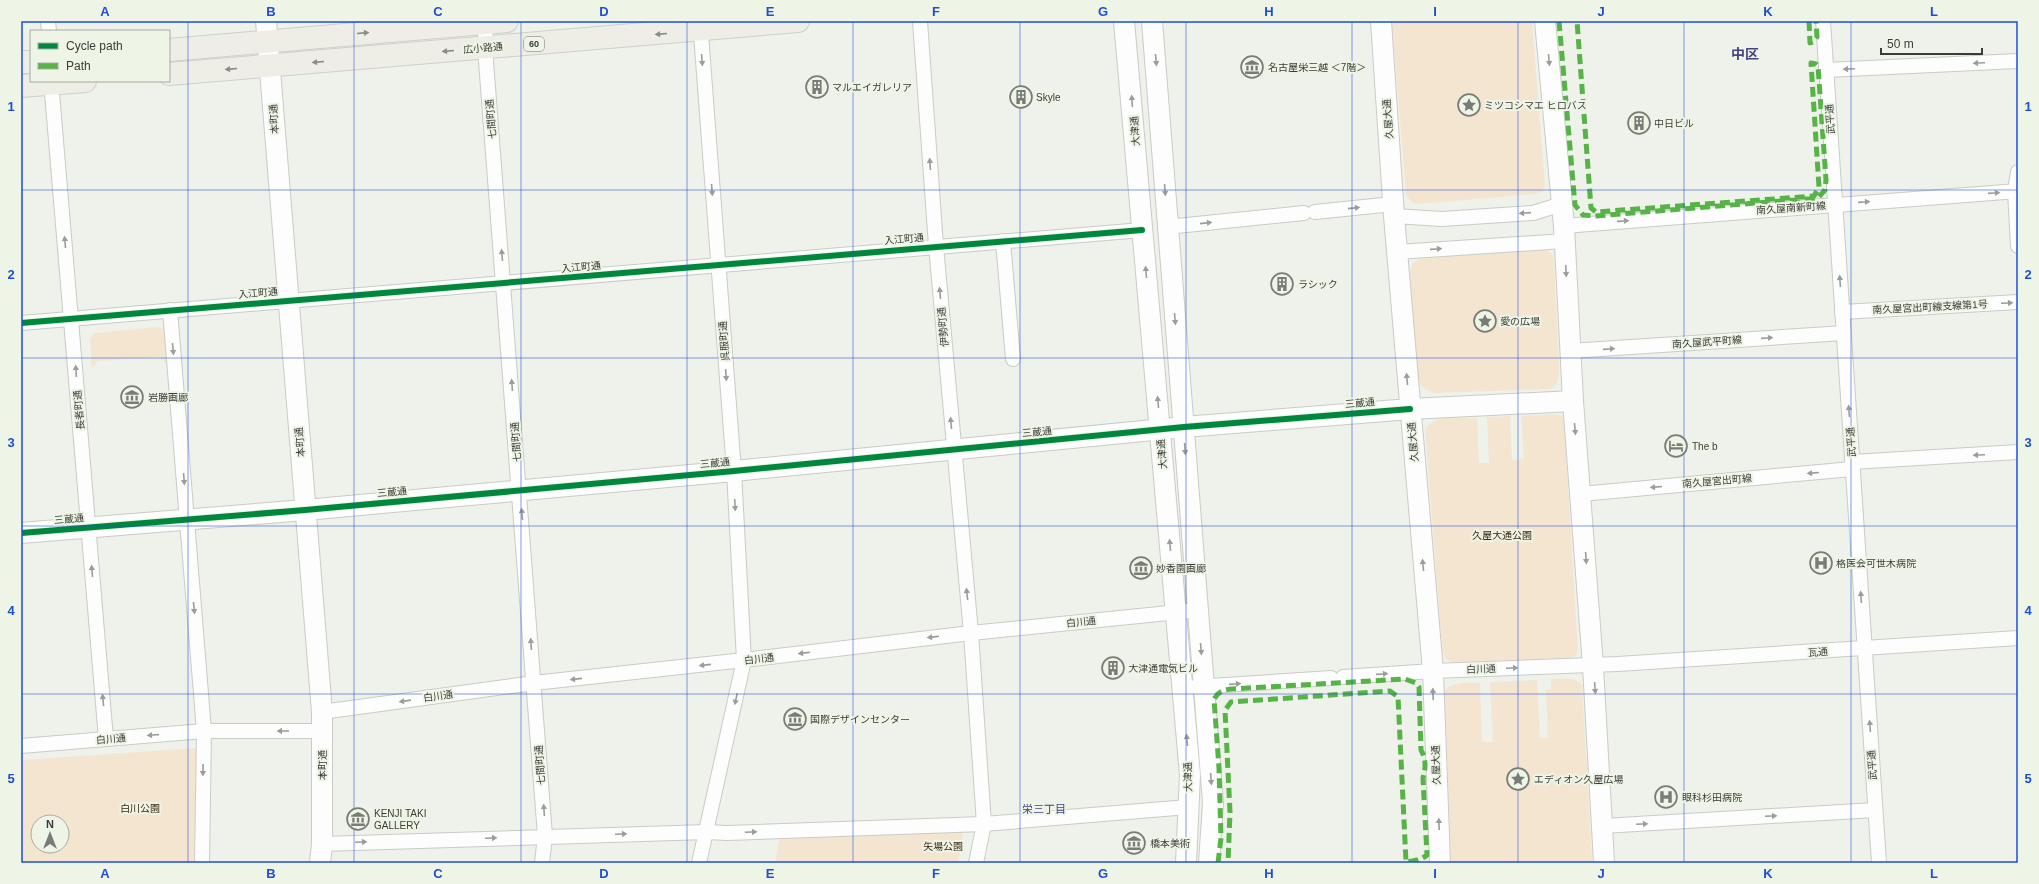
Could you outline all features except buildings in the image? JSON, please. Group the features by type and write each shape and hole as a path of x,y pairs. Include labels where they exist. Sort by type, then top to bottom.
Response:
{"main road":[{"path":"170,50 267,31 507,21"},
{"name":"広小路通","path":"170,74 485,48 700,26 798,21"},
{"path":"21,86 51,82"}],"street":[{"name":"伊勢町通","path":"920,21 936,246 971,633 984,824 976,863"},
{"name":"大津通","path":"1124,21 1190,776 1186,863"},
{"path":"1152,21 1213,803 1210,863"},
{"name":"久屋大通","path":"1382,21 1397,252 1433,671 1440,863"},
{"path":"1546,21 1564,233 1573,401 1593,666 1604,863"},
{"name":"武平通","path":"1823,21 1879,863"},
{"name":"七間町通","path":"486,22 485,48 520,490 545,836 542,863"},
{"name":"呉服町通","path":"700,26 734,471 744,660 700,863"},
{"name":"本町通","path":"267,31 322,722 321,853"},
{"path":"1826,70 2018,61"},
{"name":"長者町通","path":"51,82 106,739"},
{"path":"2018,172 2018,246"},
{"name":"南久屋南新町線","path":"1397,252 1835,204 2017,191"},
{"path":"1167,227 1310,213 1394,210 1442,219 1517,214 1533,212 1562,204"},
{"name":"入江町通","path":"21,323 1142,230"},
{"path":"1003,241 1013,359"},
{"name":"南久屋宮出町線支線第1号","path":"1842,312 2018,302"},
{"path":"170,310 204,732 202,863"},
{"name":"南久屋武平町線","path":"1570,352 1844,333"},
{"name":"三蔵通","path":"21,533 305,510 734,471 1184,427 1410,409 1573,401"},
{"path":"1852,466 2018,452"},
{"name":"南久屋宮出町線","path":"1581,494 1852,466"},
{"name":"白川通","path":"21,746 322,722 534,683 971,633 1198,610"},
{"name":"瓦通","path":"1618,664 2018,638"},
{"name":"白川通","path":"1182,688 1433,671 1618,664"},
{"path":"321,853 545,836 707,832 727,833 984,824 1188,807"},
{"path":"1603,826 1875,810"}],"green space":[{"name":"ミツコシマエ ヒロバス","path":"1392,21 1532,21 1545,185 1542,192 1536,194 1417,204 1412,202 1406,195"},
{"name":"愛の広場","path":"1539,249 1549,252 1554,261 1559,369 1558,378 1555,385 1550,389 1435,393 1423,388 1417,377 1410,274 1413,263 1419,259"},
{"path":"159,327 165,331 167,364 159,357 98,361 92,368 90,339 95,333"},
{"name":"久屋大通公園","path":"1556,414 1562,416 1564,422 1578,651 1574,657 1569,658 1449,661 1444,655 1442,644 1425,429 1435,421 1442,419 1477,418 1479,463 1489,463 1487,417 1510,416 1512,460 1524,459 1521,416"},
{"name":"エディオン久屋広場","path":"1551,679 1572,679 1582,685 1592,863 1451,863 1445,691 1456,684 1480,683 1482,742 1493,742 1490,682 1537,680 1540,738 1548,738 1546,690 1551,689"},
{"name":"白川公園","path":"196,748 194,863 21,863 21,760"},
{"name":"矢場公園","path":"959,828 963,834 958,863 775,863 779,841 783,836"}],"marked path":[{"path":"1559,21 1575,205 1583,215 1595,216 1818,198 1825,190 1826,180 1818,66 1811,63 1819,187 1814,196 1596,212 1591,208 1577,21"},
{"path":"1809,21 1810,43 1817,37 1816,21"},
{"path":"1218,863 1221,838 1219,768 1214,699 1219,693 1231,689 1405,679 1416,683 1419,687 1421,750 1425,764 1423,778 1427,855 1425,857 1415,861 1406,862 1398,697 1390,691 1231,702 1225,710 1230,812 1228,863"}],"cycle path":[{"path":"21,323 1142,230"},
{"path":"21,533 305,510 734,471 1184,427 1410,409"}],"place":[{"name":"名古屋栄三越 ＜7階＞","path":"1252,67"},
{"name":"マルエイガレリア","path":"817,87"},
{"name":"Skyle","path":"1021,97"},
{"name":"ミツコシマエ ヒロバス","path":"1469,105"},
{"name":"中日ビル","path":"1639,123"},
{"name":"ラシック","path":"1282,284"},
{"name":"愛の広場","path":"1485,321"},
{"name":"岩勝画廊","path":"132,397"},
{"name":"The b","path":"1676,446"},
{"name":"格医会可世木病院","path":"1821,563"},
{"name":"妙香園画廊","path":"1141,568"},
{"name":"大津通電気ビル","path":"1113,668"},
{"name":"国際デザインセンター","path":"795,719"},
{"name":"エディオン久屋広場","path":"1518,779"},
{"name":"眼科杉田病院","path":"1666,797"},
{"name":"KENJI TAKI GALLERY","path":"358,819"},
{"name":"橋本美術","path":"1134,843"}],"district":[{"name":"中区","path":"1745,54"},
{"name":"栄三丁目","path":"1044,809"}]}
